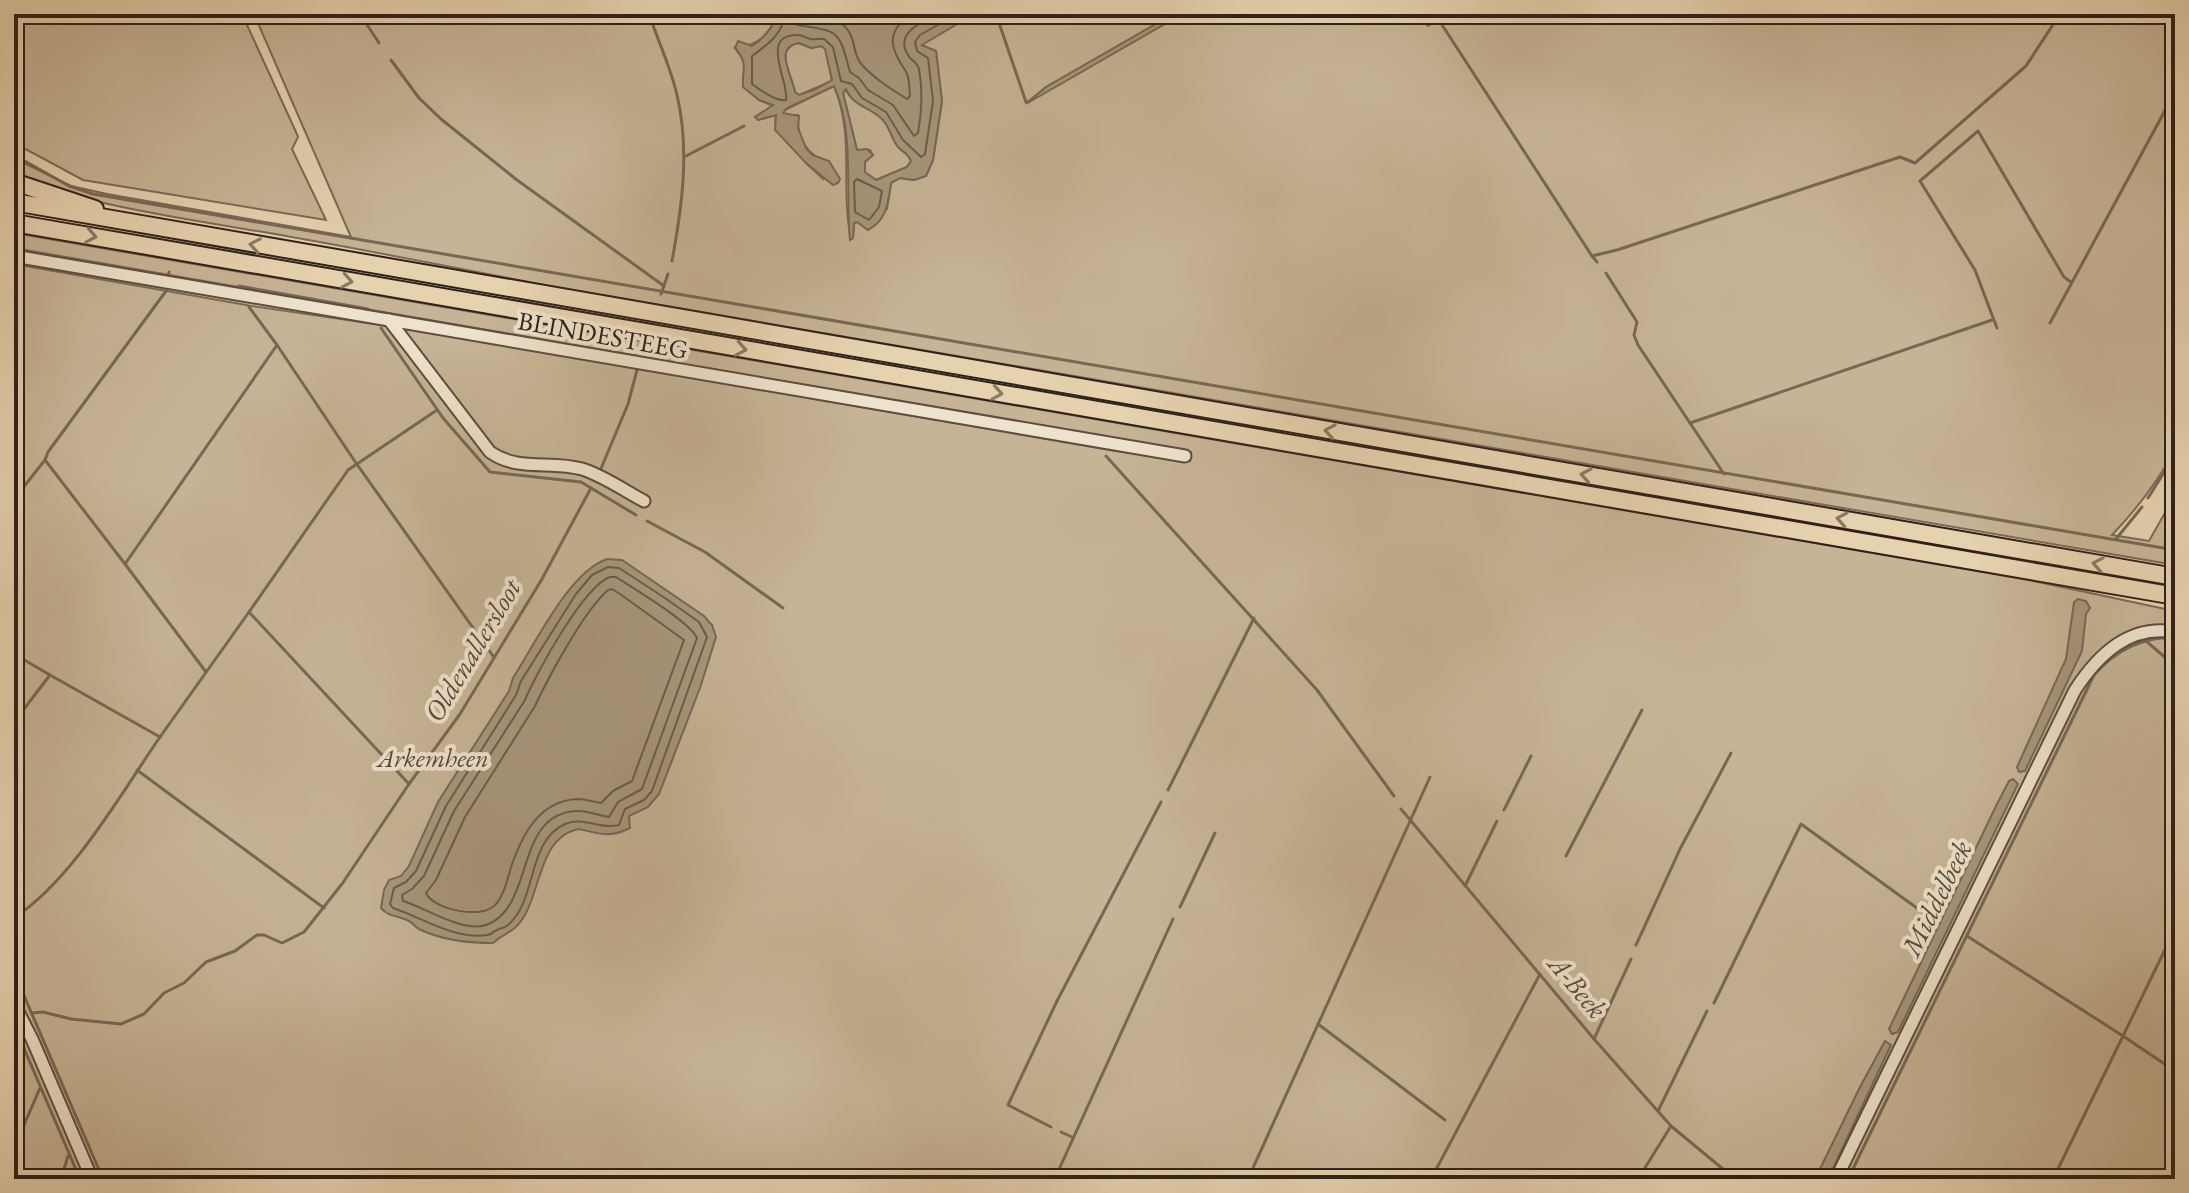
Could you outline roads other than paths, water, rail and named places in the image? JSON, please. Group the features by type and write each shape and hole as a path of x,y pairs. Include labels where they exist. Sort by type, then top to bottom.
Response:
{"highway":[{"path":"14,182 130,224"},
{"path":"14,202 2175,577"},
{"path":"14,223 2175,596"}],"street":[{"name":"BLINDESTEEG","path":"14,256 1185,456"},
{"path":"389,320 490,452 501,460 518,465 582,469 644,501"},
{"path":"1836,1179 2075,690 2102,654 2121,641 2149,632 2175,632"},
{"path":"14,1004 92,1179"}],"water":[{"path":"778,14 943,14 951,17 974,14 922,45 936,51 942,101 933,160 926,176 914,180 900,178 891,183 886,210 879,221 868,230 854,223 853,238 850,240 847,142 841,104 834,86 787,108 783,113 799,116 798,128 806,148 812,155 829,161 840,179 833,185 806,163 775,130 776,115 758,120 755,117 773,105 759,100 743,87 743,63 735,48 738,41 752,46 771,28","holes":["799,43 825,49 832,80 799,95 795,92 786,63 787,50","846,89 853,99 884,121 898,147 910,158 907,167 876,180 865,172 865,162 873,155 867,149 857,150 843,93"]},
{"path":"1169,14 1182,14 1026,104 1046,87"},
{"path":"607,559 622,560 704,616 712,625 716,637 659,794 648,807 629,816 630,828 611,834 579,829 557,841 549,852 525,915 513,929 493,943 436,936 388,913 381,908 389,880 401,876 409,866 438,802 509,691 513,678 542,629 579,578"},
{"path":"2078,599 2086,601 2090,608 2086,614 2082,651 2025,771 2019,772 2017,767 2066,659 2074,602"},
{"path":"2013,779 2018,784 1898,1032 1892,1034 1889,1029 1996,806"},
{"path":"1885,1041 1891,1045 1828,1179 1815,1179 1860,1087"}],"waterway":[{"path":"360,14 379,43"},
{"name":"Oldenallersloot","path":"649,14 674,85 683,137 681,199 672,261"},
{"path":"996,14 1026,102"},
{"path":"1435,14 1592,256"},
{"path":"1597,262 1592,256 1900,157 1915,163 2026,66 2060,14"},
{"path":"391,60 419,98 441,119 517,180 664,286"},
{"path":"2050,323 2175,92"},
{"path":"684,157 744,126"},
{"path":"1997,328 1975,270 1920,181 1978,131 2064,277 2071,282"},
{"path":"14,155 69,186 93,194 2175,550"},
{"path":"168,276 169,272"},
{"path":"1606,273 1637,322 1634,335 1638,345 1724,474"},
{"name":"Oldenallersloot","path":"661,294 668,274"},
{"path":"239,286 370,311"},
{"path":"14,499 166,291"},
{"path":"45,460 125,564 277,345 249,307"},
{"path":"1690,423 1992,320"},
{"path":"381,328 443,418 490,472 581,482 636,515"},
{"path":"277,345 356,463 493,656"},
{"name":"Oldenallersloot","path":"600,471 628,404 637,370"},
{"path":"249,612 348,470 437,410"},
{"path":"2148,498 2175,455"},
{"name":"A-Beek","path":"1106,456 1317,690 1394,796"},
{"name":"Oldenallersloot","path":"32,1013 121,1024 144,1014 164,993 184,983 206,962 235,951 257,935 282,943 304,932 342,884 460,714 542,579 591,488"},
{"path":"2116,539 2142,507"},
{"path":"647,521 705,552 783,608"},
{"path":"125,564 206,672"},
{"path":"160,737 249,612 409,784"},
{"path":"1168,790 1254,618"},
{"path":"1848,1179 2094,675 2130,647 2152,639 2175,638"},
{"path":"2146,641 2175,666"},
{"path":"14,654 50,675 14,722"},
{"path":"14,918 36,901 76,859 160,737 50,675"},
{"path":"1566,856 1642,710"},
{"path":"1636,945 1680,849 1731,753"},
{"path":"1504,810 1531,756"},
{"path":"137,770 324,908"},
{"path":"1248,1179 1430,777"},
{"path":"1051,1127 1008,1105 1057,1001 1161,802"},
{"name":"A-Beek","path":"1401,809 1671,1126 1735,1179"},
{"path":"1465,886 1497,821"},
{"name":"Middelbeek","path":"1714,1003 1801,824 1932,919"},
{"path":"1180,907 1215,833"},
{"path":"1061,1179 1056,1176 1173,919"},
{"path":"2175,929 2123,1036 2175,1071"},
{"path":"1967,936 2123,1036 2053,1179"},
{"path":"1594,1039 1631,959"},
{"path":"1431,1179 1540,974"},
{"path":"14,978 17,983"},
{"path":"22,991 103,1179"},
{"path":"1658,1111 1707,1011"},
{"path":"1318,1024 1445,1120"},
{"path":"14,1025 80,1179"},
{"path":"14,1148 40,1088"},
{"path":"1638,1179 1671,1126"},
{"path":"1061,1132 1072,1137"},
{"path":"61,1179 68,1156"}],"park label":[{"name":"Arkemheen","path":"433,758"}]}
